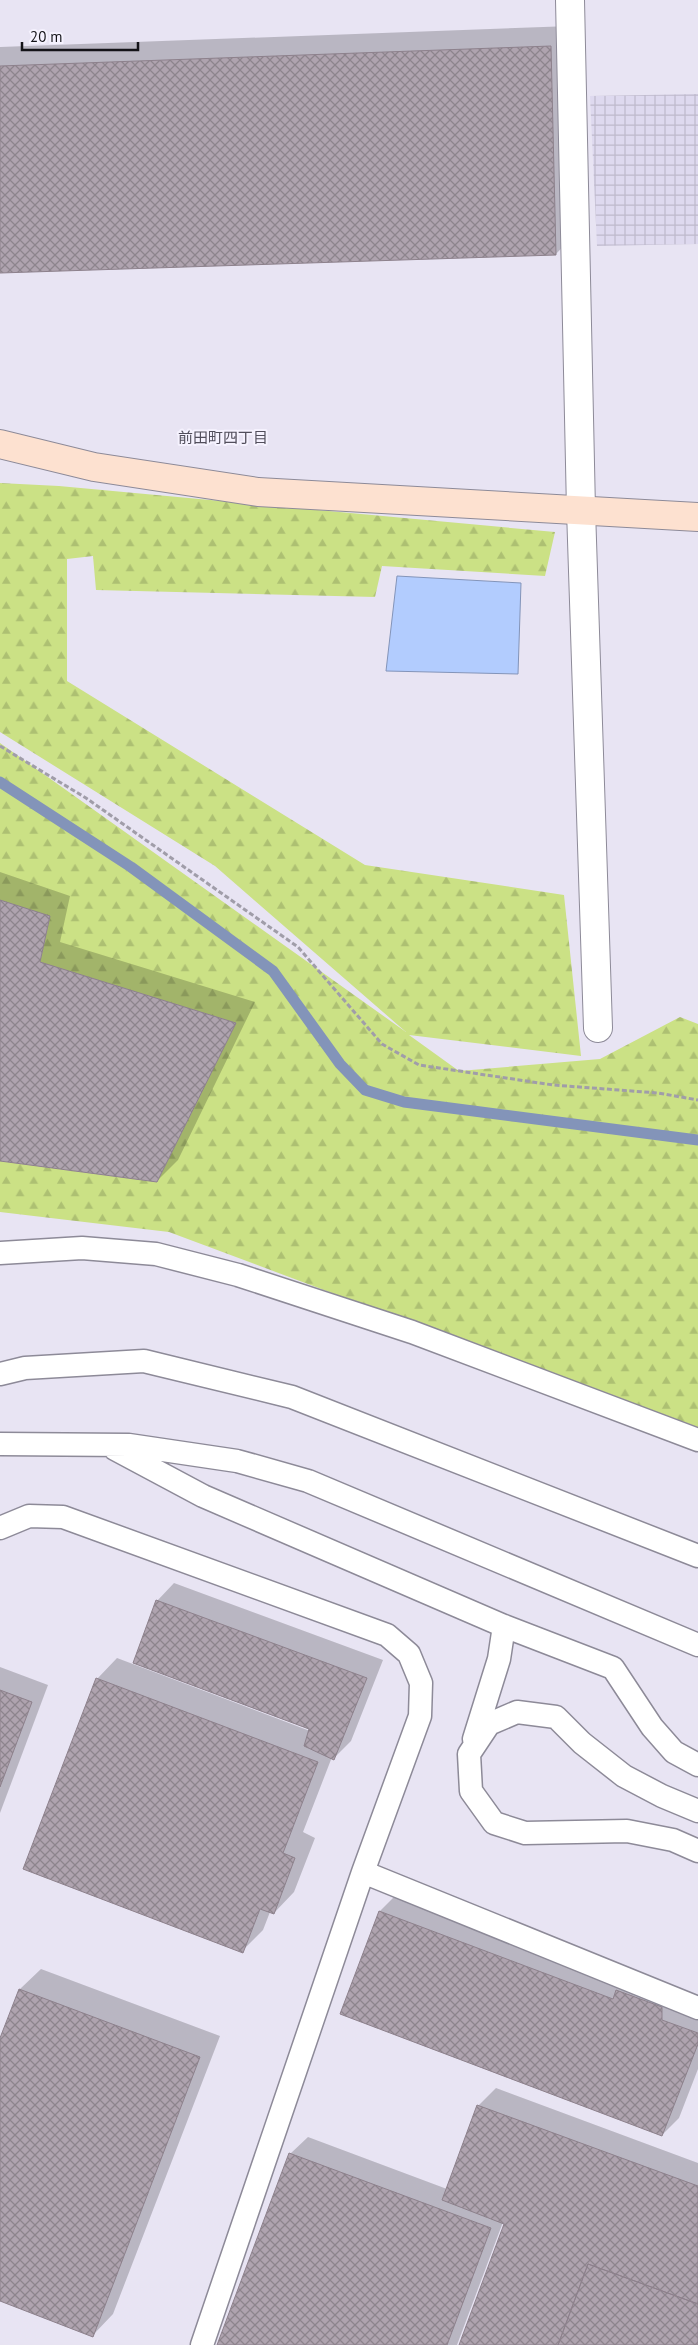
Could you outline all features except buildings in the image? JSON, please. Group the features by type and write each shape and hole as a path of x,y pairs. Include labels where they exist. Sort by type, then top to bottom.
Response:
{"street":[{"path":"570,0 581,510 598,1028"},
{"path":"0,444 94,467 258,492 698,517"}],"lane":[{"path":"0,1253 82,1248 147,1253 238,1275 412,1332 698,1440"},
{"path":"0,1374 25,1368 144,1361 292,1397 698,1556"},
{"path":"0,1444 129,1445 237,1461 308,1481 698,1645"},
{"path":"106,1444 203,1496 504,1626 613,1668 652,1727 674,1752 698,1766"},
{"path":"0,1528 29,1516 63,1517 387,1635 409,1654 421,1683 420,1716 363,1872 202,2345"},
{"path":"504,1626 500,1659 469,1754 471,1791 494,1823 526,1833 627,1830 672,1840 698,1851"},
{"path":"469,1754 489,1724 517,1712 556,1717 582,1743 624,1776 662,1796 698,1811"},
{"path":"363,1872 698,2008"}],"path":[{"path":"0,746 86,798 298,948 382,1044 419,1065 553,1085 658,1093 698,1100"}],"shaded area":[{"path":"698,94 698,244 597,246 590,96"}],"green space":[{"path":"0,483 59,486 555,532 545,576 382,566 375,597 96,590 93,556 67,559 67,681 365,865 564,895 581,1056 409,1035 459,1071 600,1059 680,1017 698,1024 698,1430 169,1232 0,1212 0,1161 157,1182 236,1023 40,962 50,917 0,900 0,743 406,1032 215,866 0,732"}],"water":[{"path":"397,576 521,583 518,674 386,671"}],"waterway":[{"path":"0,782 131,867 273,971 340,1064 365,1090 404,1102 698,1140"}],"district":[{"name":"前田町四丁目","path":"223,438"}]}
